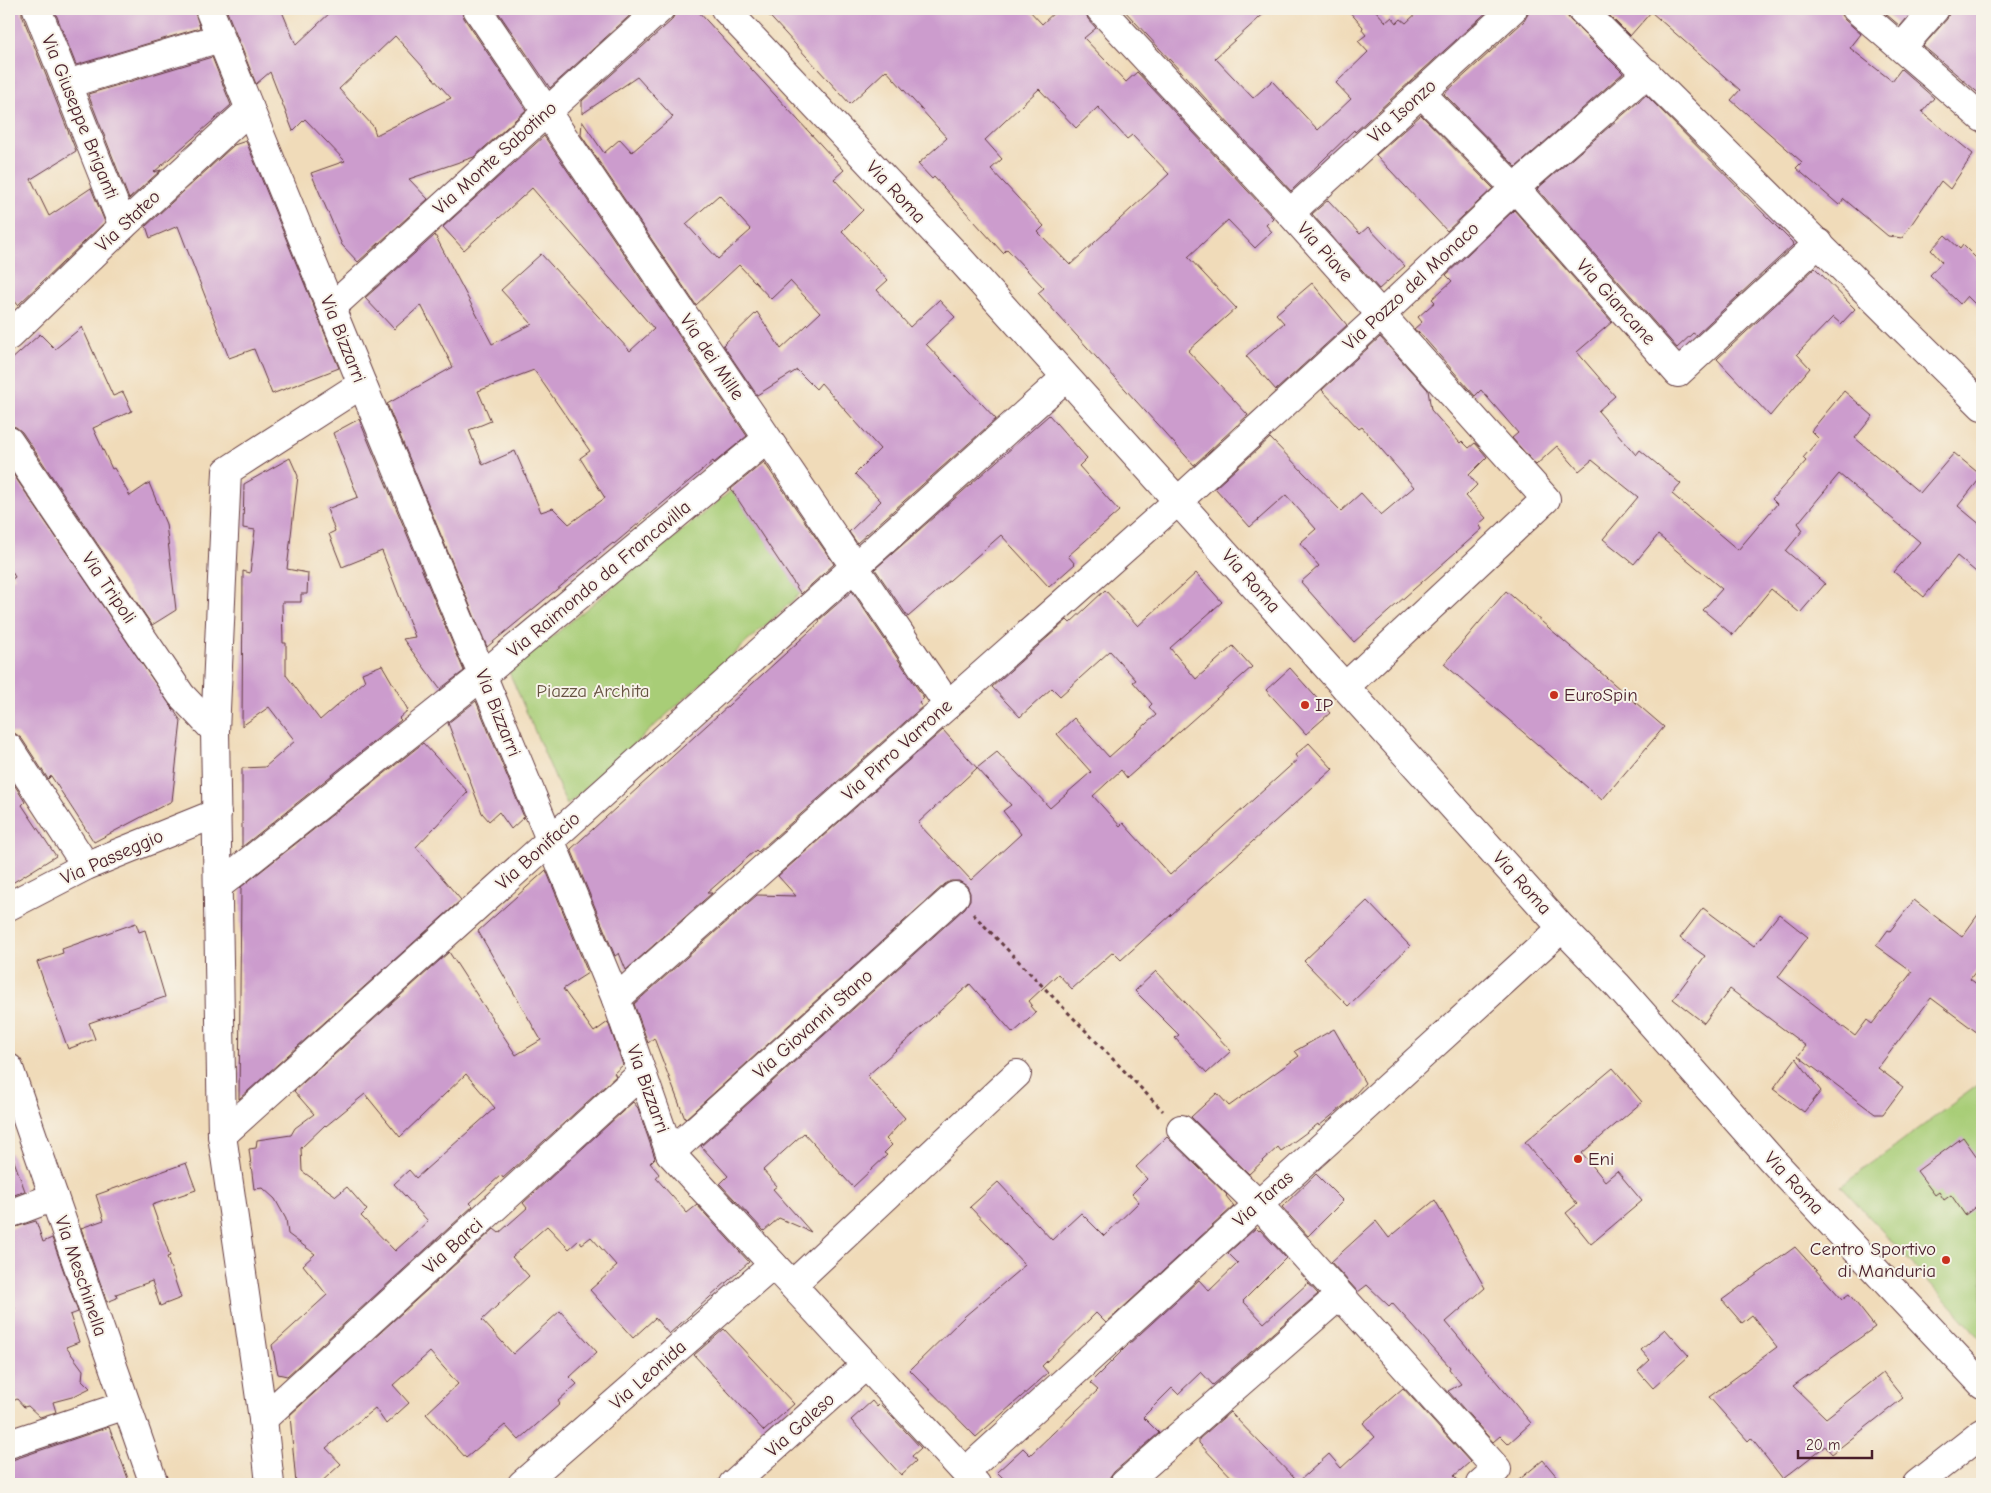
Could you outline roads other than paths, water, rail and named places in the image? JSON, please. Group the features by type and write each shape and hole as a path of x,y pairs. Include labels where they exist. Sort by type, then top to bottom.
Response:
{"street":[{"name":"Via Giuseppe Briganti","path":"37,9 123,226"},
{"name":"Via Bizzarri","path":"209,9 616,1000 670,1152 971,1478"},
{"name":"Via dei Mille","path":"477,9 948,705"},
{"name":"Via Monte Sabotino","path":"331,308 660,9"},
{"name":"Via Roma","path":"725,9 960,259 1065,378 1562,928 1618,986 1771,1159 1982,1384"},
{"name":"Via Piave","path":"1100,9 1290,213 1546,499 1345,687"},
{"name":"Via Isonzo","path":"1290,213 1513,9"},
{"path":"1581,9 1982,406"},
{"path":"1856,9 1982,118"},
{"path":"1902,47 1935,9"},
{"path":"67,84 220,38"},
{"name":"Via Pozzo del Monaco","path":"1178,501 1381,315 1515,188 1646,73"},
{"name":"Via Giancane","path":"1421,93 1515,188 1678,373 1819,243"},
{"name":"Via Stateo","path":"9,336 123,226 250,109"},
{"path":"854,566 1065,378"},
{"path":"270,1484 263,1419 222,1135 215,731 227,471 362,384"},
{"name":"Via Raimondo da Francavilla","path":"218,886 482,676 767,439"},
{"name":"Via Tripoli","path":"9,441 181,694 215,731"},
{"name":"Via Pirro Varrone","path":"616,1000 1178,501"},
{"name":"Via Bonifacio","path":"222,1135 854,566"},
{"path":"9,748 86,866"},
{"name":"Via Passeggio","path":"9,906 86,866 217,813"},
{"name":"Via Giovanni Stano","path":"670,1152 955,896"},
{"name":"Via Taras","path":"971,1478 1258,1204 1562,928"},
{"name":"Via Meschinella","path":"9,1068 154,1484"},
{"name":"Via Barci","path":"263,1419 642,1073"},
{"path":"792,1285 1017,1074"},
{"path":"1181,1129 1258,1204 1497,1469 1480,1484"},
{"path":"9,1214 54,1197"},
{"name":"Via Leonida","path":"522,1484 774,1265"},
{"path":"1124,1484 1339,1296"},
{"name":"Via Galeso","path":"733,1484 866,1365"},
{"path":"9,1444 126,1405"},
{"path":"1917,1484 1982,1433"}],"place":[{"name":"EuroSpin","path":"1554,695"},
{"name":"IP","path":"1305,705"},
{"name":"Eni","path":"1578,1159"},
{"name":"Centro Sportivo di Manduria","path":"1946,1260"}],"park label":[{"name":"Piazza Archita","path":"593,691"}]}
